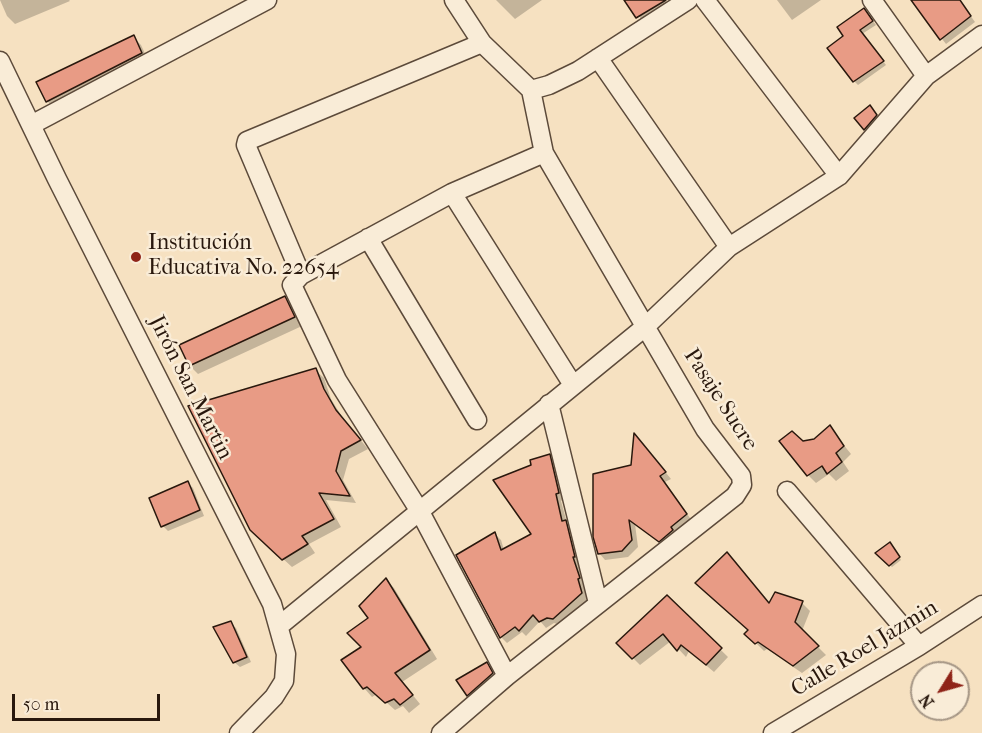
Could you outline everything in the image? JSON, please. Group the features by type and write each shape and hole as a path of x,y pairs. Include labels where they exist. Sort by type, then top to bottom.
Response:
{"street":[{"path":"31,125 267,0"},
{"path":"454,0 482,43 531,90 549,85 578,71 688,0"},
{"path":"705,0 839,176"},
{"path":"872,0 926,76"},
{"path":"279,626 645,327 729,247 839,176 926,76 982,35"},
{"path":"301,275 246,145 247,141 482,43"},
{"path":"598,58 729,247"},
{"name":"Jirón San Martin","path":"0,61 272,604 286,654 284,681 274,697 239,733"},
{"name":"Pasaje Sucre","path":"441,733 507,676 735,496 742,485 741,476 705,429 544,153 531,90"},
{"path":"507,676 419,510 337,380 292,285 301,275 452,193 544,153"},
{"path":"452,193 573,385"},
{"path":"368,238 477,420"},
{"path":"549,404 598,603"},
{"path":"787,491 919,646"},
{"name":"Calle Roel Jazmin","path":"773,733 919,646 982,605"}],"building":[{"path":"624,0 666,0 636,18"},
{"path":"911,0 960,0 971,16 940,40"},
{"path":"864,8 873,21 860,30 884,61 853,82 827,48 843,36 837,27"},
{"path":"134,35 142,53 46,102 36,82"},
{"path":"870,105 877,115 864,130 854,118"},
{"path":"285,296 295,317 189,366 179,345"},
{"path":"316,368 324,389 336,410 361,440 341,451 336,471 350,496 319,493 334,519 302,536 308,544 282,560 250,530 188,406"},
{"path":"830,425 844,446 836,453 842,462 827,474 822,466 807,476 779,441 792,431 803,441 814,439"},
{"path":"634,433 666,472 660,476 687,514 671,527 673,530 659,542 629,520 632,540 622,551 598,554 593,537 593,474 631,465"},
{"path":"550,454 559,493 556,494 562,521 566,520 582,593 553,619 547,618 539,622 533,615 519,631 515,627 500,638 456,555 495,532 501,550 531,534 493,480 531,465 530,460"},
{"path":"188,481 200,510 161,527 149,498"},
{"path":"890,542 900,557 889,566 875,553"},
{"path":"727,552 769,603 775,592 803,601 795,622 819,646 793,666 758,642 755,644 744,634 748,630 695,583"},
{"path":"386,578 430,650 395,673 413,695 400,705 394,699 385,703 367,687 363,689 341,660 361,647 347,633 368,618 359,606"},
{"path":"667,595 722,648 706,665 681,645 677,651 663,634 632,659 616,643"},
{"path":"231,621 247,657 233,663 213,627"},
{"path":"487,662 493,673 467,696 456,680"}],"place":[{"name":"Institución Educativa No. 22654","path":"136,257"}]}
